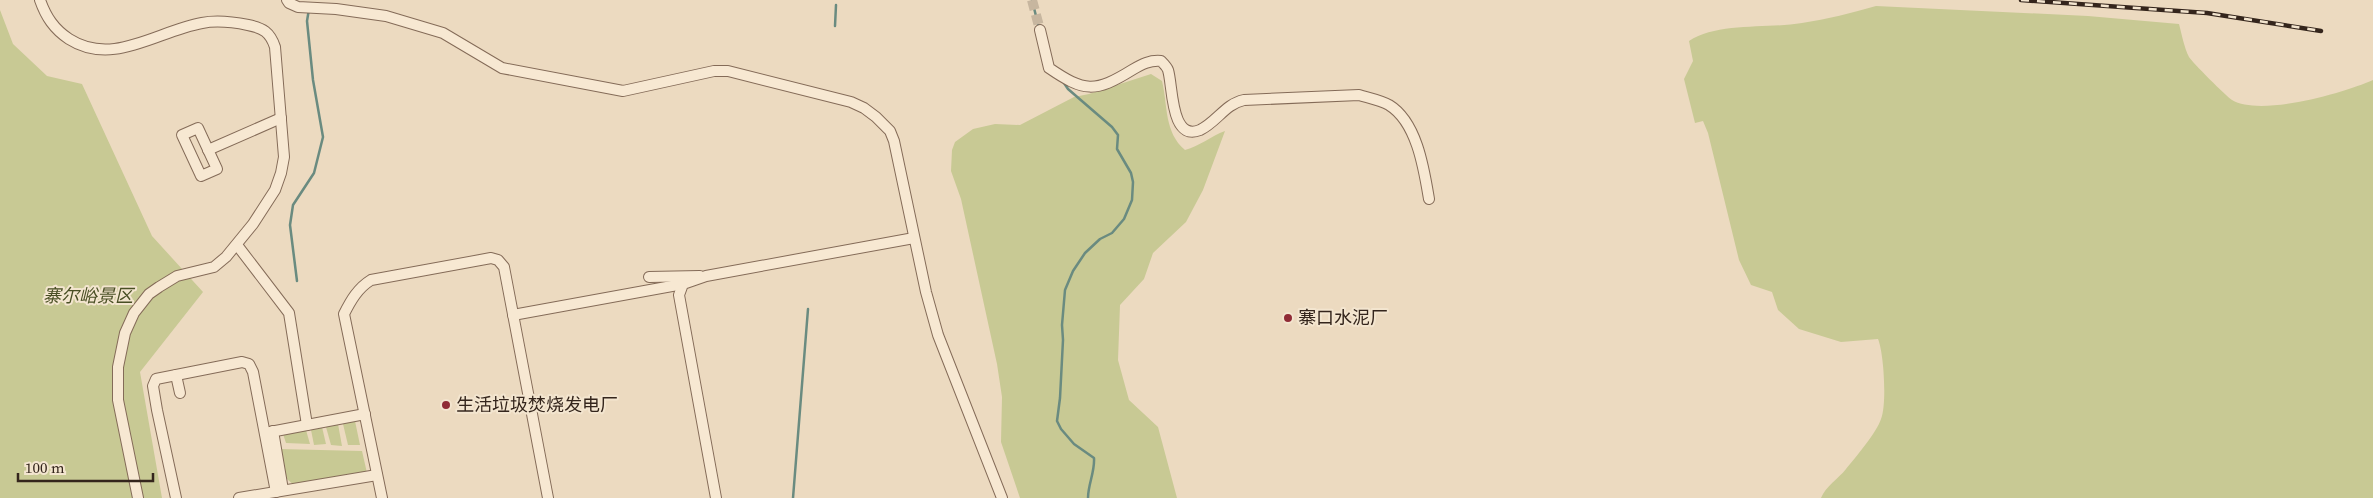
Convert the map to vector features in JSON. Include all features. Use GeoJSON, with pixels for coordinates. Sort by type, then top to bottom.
{"type":"FeatureCollection","features":[{"type":"Feature","properties":{"kind":"street"},"geometry":{"type":"LineString","coordinates":[[40,0],[48,20],[63,35],[80,46],[101,50],[136,44],[201,23],[221,22],[260,28],[270,34],[275,47],[284,157],[275,190],[237,245],[214,267],[177,276],[154,291],[134,313],[126,332],[118,367],[118,400],[138,498]]}},
{"type":"Feature","properties":{"kind":"street"},"geometry":{"type":"LineString","coordinates":[[287,0],[289,4],[298,7],[386,16],[428,28],[443,33],[502,68],[622,91],[714,71],[728,71],[851,102],[876,116],[890,131],[894,141],[914,238],[938,335],[1002,498]]}},
{"type":"Feature","properties":{"kind":"street"},"geometry":{"type":"LineString","coordinates":[[1040,30],[1049,68],[1070,82],[1084,87],[1100,86],[1117,80],[1145,63],[1161,61],[1168,68],[1177,119],[1182,127],[1190,131],[1200,130],[1228,106],[1244,100],[1359,95],[1375,99],[1390,106],[1403,119],[1423,158],[1430,198]]}},
{"type":"Feature","properties":{"kind":"street"},"geometry":{"type":"LineString","coordinates":[[208,150],[281,118]]}},
{"type":"Feature","properties":{"kind":"street"},"geometry":{"type":"LineString","coordinates":[[513,315],[683,284],[706,276],[914,238]]}},
{"type":"Feature","properties":{"kind":"street"},"geometry":{"type":"LineString","coordinates":[[237,245],[289,313],[307,425]]}},
{"type":"Feature","properties":{"kind":"street"},"geometry":{"type":"LineString","coordinates":[[382,498],[344,314],[350,300],[363,285],[371,280],[492,258],[498,260],[504,267],[548,498]]}},
{"type":"Feature","properties":{"kind":"street"},"geometry":{"type":"LineString","coordinates":[[649,277],[706,276]]}},
{"type":"Feature","properties":{"kind":"street"},"geometry":{"type":"LineString","coordinates":[[683,284],[679,295],[716,498]]}},
{"type":"Feature","properties":{"kind":"street"},"geometry":{"type":"LineString","coordinates":[[176,498],[153,386],[156,379],[242,362],[249,364],[253,372],[269,432],[280,491]]}},
{"type":"Feature","properties":{"kind":"street"},"geometry":{"type":"LineString","coordinates":[[176,375],[180,393]]}},
{"type":"Feature","properties":{"kind":"street"},"geometry":{"type":"LineString","coordinates":[[269,432],[365,414]]}},
{"type":"Feature","properties":{"kind":"street"},"geometry":{"type":"LineString","coordinates":[[239,498],[377,475]]}},
{"type":"Feature","properties":{"kind":"green space"},"geometry":{"type":"Polygon","coordinates":[[[1876,6],[2088,16],[2179,24],[2191,60],[2232,100],[2245,105],[2281,105],[2323,97],[2373,80],[2373,498],[1821,498],[1865,445],[1881,419],[1884,403],[1884,379],[1882,355],[1878,339],[1841,342],[1799,329],[1778,310],[1772,292],[1751,285],[1739,260],[1708,133],[1703,121],[1695,123],[1684,79],[1693,61],[1689,41],[1701,35],[1714,31],[1744,27],[1802,23],[1876,6]]]}},
{"type":"Feature","properties":{"kind":"green space","name":"寨尔峪景区"},"geometry":{"type":"Polygon","coordinates":[[[0,10],[13,44],[47,76],[82,84],[152,236],[203,292],[140,372],[162,498],[0,498],[0,10]]]}},
{"type":"Feature","properties":{"kind":"green space"},"geometry":{"type":"Polygon","coordinates":[[[1151,74],[1162,81],[1170,127],[1178,143],[1185,150],[1225,131],[1203,190],[1186,222],[1153,253],[1144,279],[1120,305],[1118,360],[1129,400],[1158,427],[1177,498],[1020,498],[1001,442],[1002,397],[997,364],[961,199],[951,171],[952,150],[955,142],[973,129],[995,124],[1020,125],[1074,97],[1151,74]]]}},
{"type":"Feature","properties":{"kind":"green space"},"geometry":{"type":"Polygon","coordinates":[[[355,421],[360,445],[348,445],[343,424],[355,421]]]}},
{"type":"Feature","properties":{"kind":"green space"},"geometry":{"type":"Polygon","coordinates":[[[338,424],[342,446],[331,445],[326,427],[338,424]]]}},
{"type":"Feature","properties":{"kind":"green space"},"geometry":{"type":"Polygon","coordinates":[[[322,427],[326,444],[314,445],[311,430],[322,427]]]}},
{"type":"Feature","properties":{"kind":"green space"},"geometry":{"type":"Polygon","coordinates":[[[306,430],[310,444],[286,443],[283,434],[306,430]]]}},
{"type":"Feature","properties":{"kind":"green space"},"geometry":{"type":"Polygon","coordinates":[[[279,449],[362,451],[367,473],[295,486],[287,479],[279,449]]]}},
{"type":"Feature","properties":{"kind":"waterway"},"geometry":{"type":"LineString","coordinates":[[1032,0],[1039,28]]}},
{"type":"Feature","properties":{"kind":"waterway"},"geometry":{"type":"LineString","coordinates":[[835,26],[836,5]]}},
{"type":"Feature","properties":{"kind":"waterway"},"geometry":{"type":"LineString","coordinates":[[297,281],[290,225],[293,205],[314,173],[323,137],[313,80],[307,21],[309,9]]}},
{"type":"Feature","properties":{"kind":"waterway"},"geometry":{"type":"LineString","coordinates":[[1064,83],[1068,89],[1112,127],[1118,135],[1117,149],[1131,173],[1133,182],[1132,200],[1124,219],[1112,233],[1100,239],[1085,253],[1073,271],[1065,290],[1060,398],[1057,421],[1061,429],[1074,444],[1094,458],[1088,498]]}},
{"type":"Feature","properties":{"kind":"waterway"},"geometry":{"type":"LineString","coordinates":[[793,498],[808,309]]}},
{"type":"Feature","properties":{"kind":"tunnel"},"geometry":{"type":"LineString","coordinates":[[1032,0],[1040,30]]}},
{"type":"Feature","properties":{"kind":"railway"},"geometry":{"type":"LineString","coordinates":[[2021,0],[2207,13],[2321,31]]}},
{"type":"Feature","properties":{"kind":"place","name":"寨口水泥厂"},"geometry":{"type":"Point","coordinates":[1288,318]}},
{"type":"Feature","properties":{"kind":"place","name":"生活垃圾焚烧发电厂"},"geometry":{"type":"Point","coordinates":[446,405]}}]}
